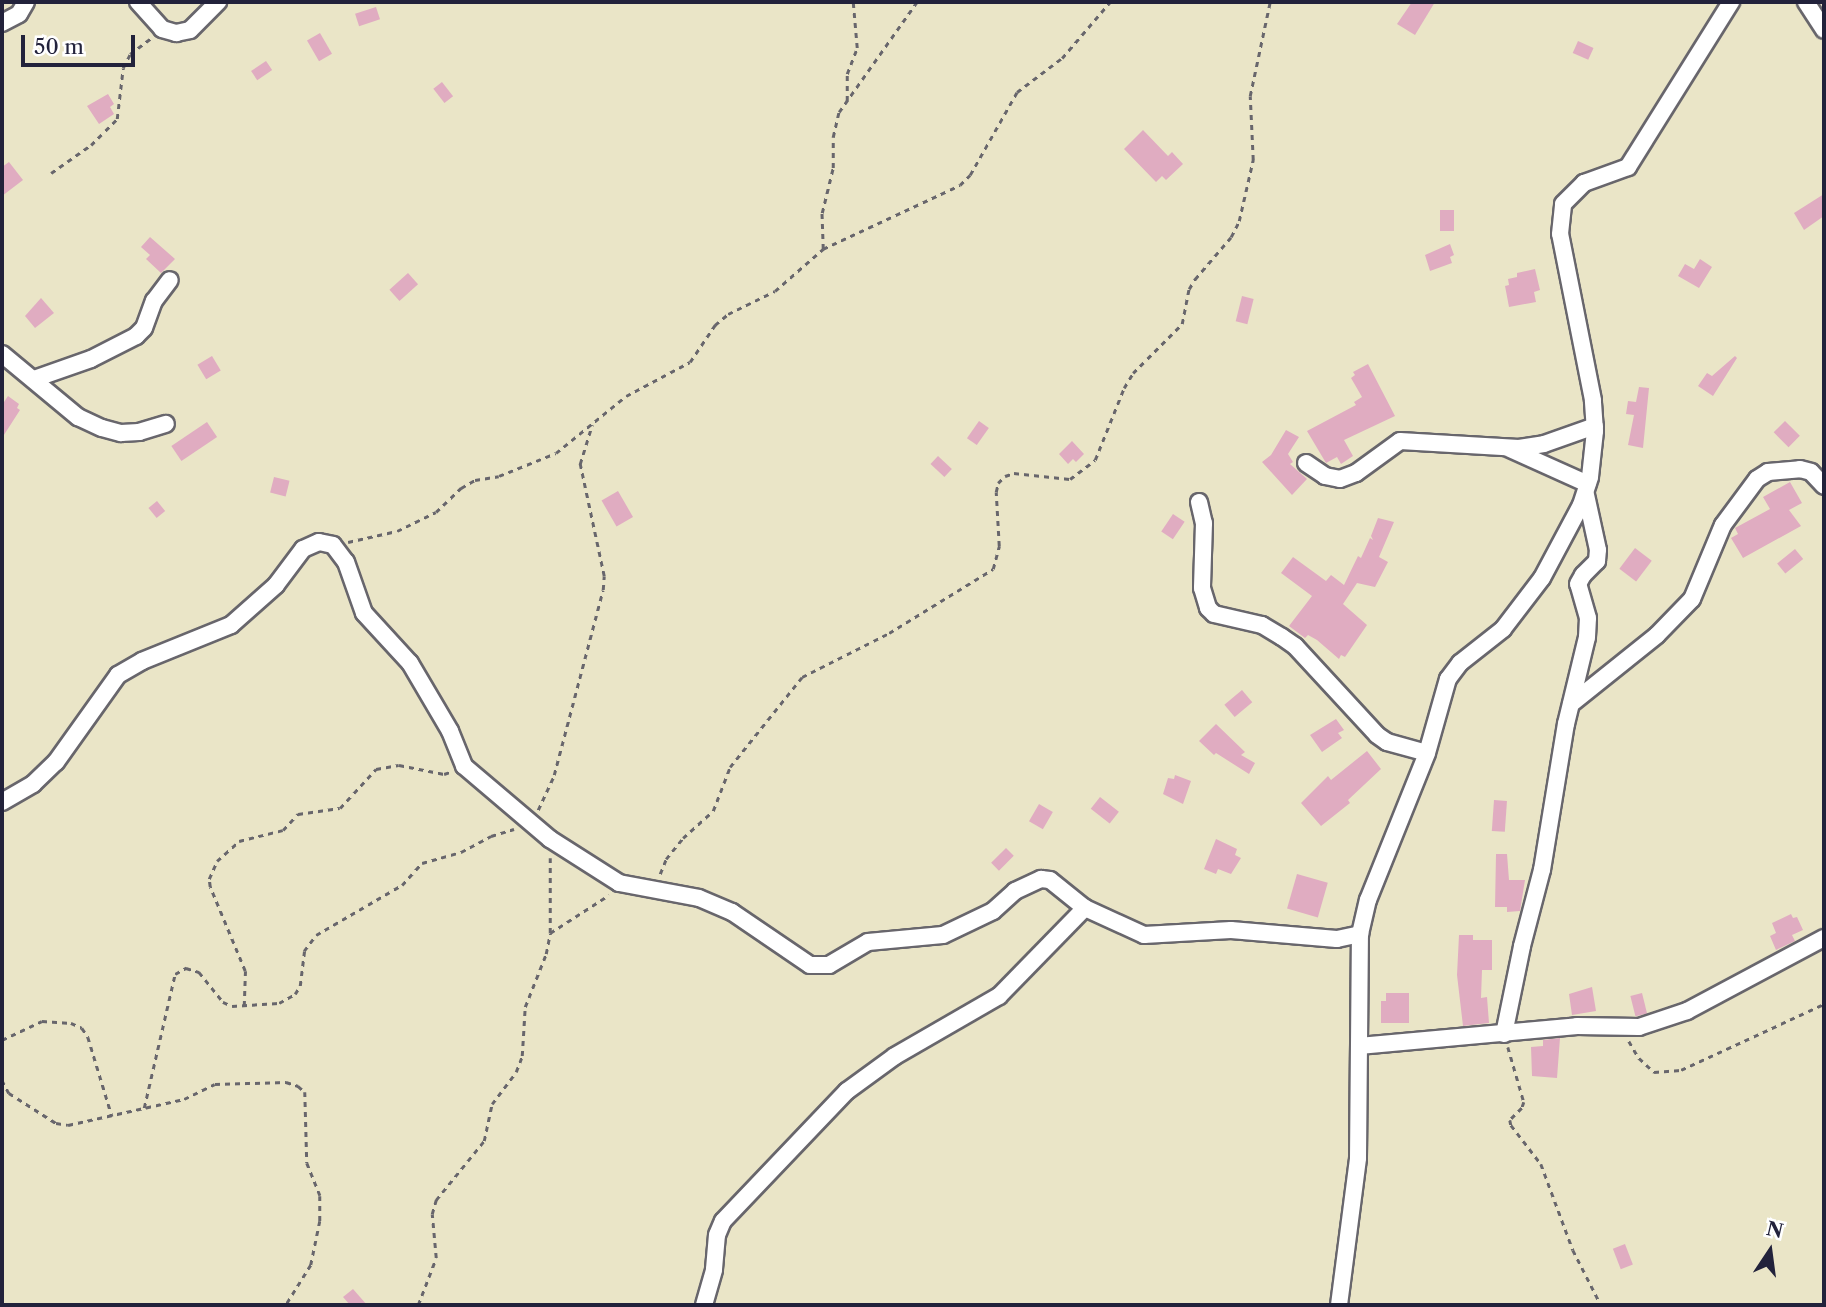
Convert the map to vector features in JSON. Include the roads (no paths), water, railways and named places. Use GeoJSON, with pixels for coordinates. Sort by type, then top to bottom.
{"type":"FeatureCollection","features":[{"type":"Feature","properties":{"kind":"street"},"geometry":{"type":"LineString","coordinates":[[2,23],[19,15],[26,2]]}},
{"type":"Feature","properties":{"kind":"street"},"geometry":{"type":"LineString","coordinates":[[138,2],[162,29],[176,33],[190,30],[218,2]]}},
{"type":"Feature","properties":{"kind":"street"},"geometry":{"type":"LineString","coordinates":[[1504,1034],[1522,946],[1544,861],[1571,704],[1588,626],[1578,584],[1598,557],[1587,488],[1595,426],[1560,234],[1563,204],[1584,183],[1628,167],[1731,2]]}},
{"type":"Feature","properties":{"kind":"street"},"geometry":{"type":"LineString","coordinates":[[1806,2],[1824,30]]}},
{"type":"Feature","properties":{"kind":"street"},"geometry":{"type":"LineString","coordinates":[[34,379],[92,359],[136,336],[144,328],[154,301],[170,280]]}},
{"type":"Feature","properties":{"kind":"street"},"geometry":{"type":"LineString","coordinates":[[2,355],[78,417],[102,428],[121,433],[139,432],[166,424]]}},
{"type":"Feature","properties":{"kind":"street"},"geometry":{"type":"LineString","coordinates":[[1306,463],[1325,475],[1340,479],[1356,473],[1401,441],[1507,447],[1544,444],[1595,426]]}},
{"type":"Feature","properties":{"kind":"street"},"geometry":{"type":"LineString","coordinates":[[1507,447],[1587,488]]}},
{"type":"Feature","properties":{"kind":"street"},"geometry":{"type":"LineString","coordinates":[[1571,704],[1657,635],[1692,599],[1723,525],[1757,479],[1768,472],[1800,469],[1811,472],[1824,486]]}},
{"type":"Feature","properties":{"kind":"street"},"geometry":{"type":"LineString","coordinates":[[1339,1305],[1358,1158],[1360,934],[1368,900],[1427,753],[1448,679],[1460,663],[1503,629],[1542,578],[1587,488]]}},
{"type":"Feature","properties":{"kind":"street"},"geometry":{"type":"LineString","coordinates":[[1199,502],[1204,523],[1202,589],[1208,608],[1214,614],[1262,625],[1282,637],[1301,653],[1377,736],[1387,742],[1427,753]]}},
{"type":"Feature","properties":{"kind":"street"},"geometry":{"type":"LineString","coordinates":[[2,802],[33,784],[56,762],[118,675],[142,661],[231,625],[276,585],[303,549],[320,542],[333,545],[346,562],[364,613],[410,663],[450,731],[464,766],[532,825],[623,886],[699,898],[732,912],[810,965],[829,965],[868,942],[943,935],[993,911],[1015,891],[1041,879],[1049,880],[1085,908],[1131,930],[1155,936],[1231,930],[1325,939],[1360,934]]}},
{"type":"Feature","properties":{"kind":"street"},"geometry":{"type":"LineString","coordinates":[[704,1305],[714,1269],[717,1235],[723,1221],[847,1091],[895,1056],[999,996],[1085,908]]}},
{"type":"Feature","properties":{"kind":"street"},"geometry":{"type":"LineString","coordinates":[[1359,1046],[1577,1026],[1623,1029],[1653,1023],[1687,1011],[1824,938]]}}]}
